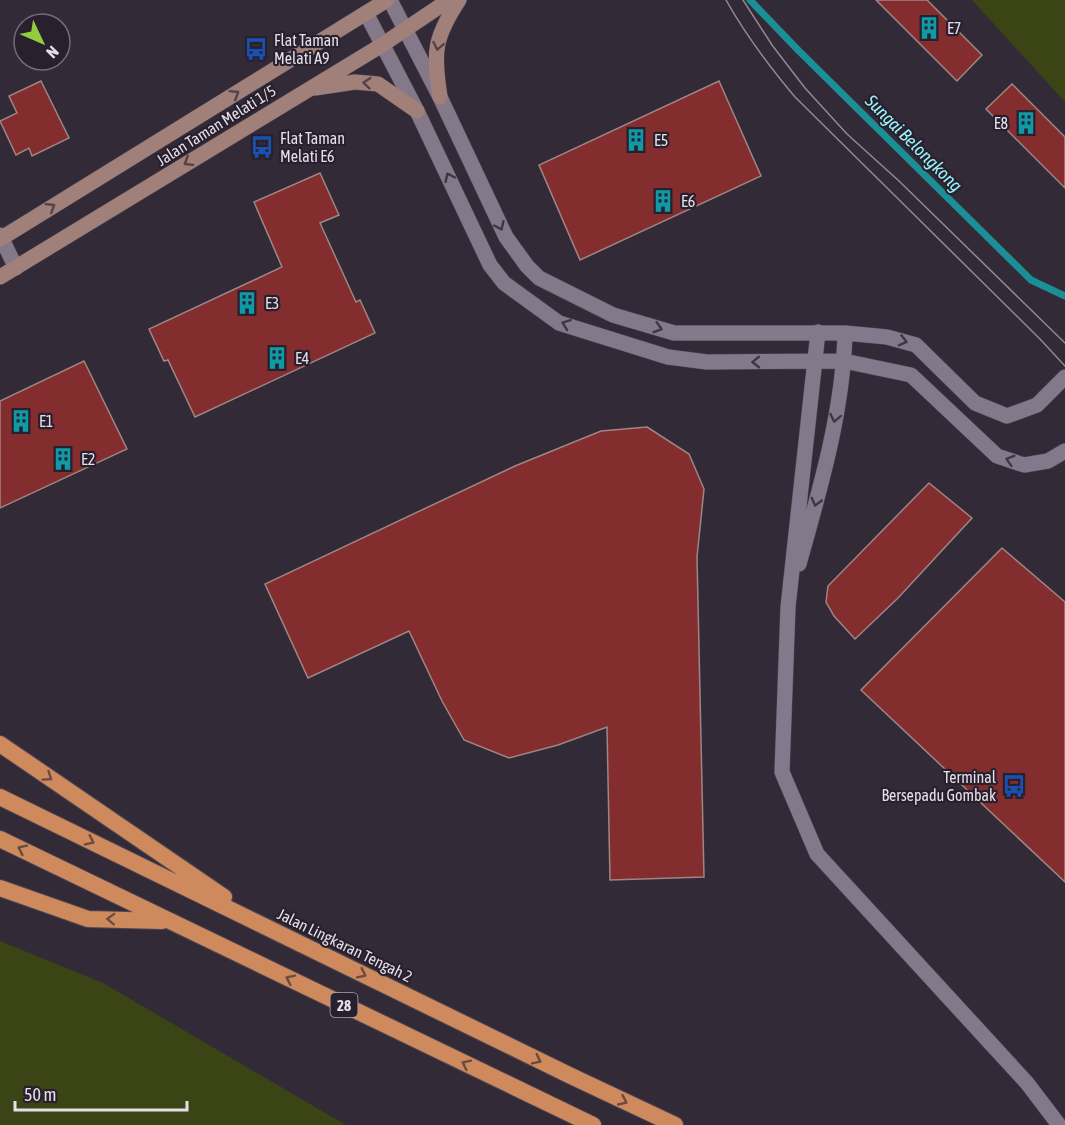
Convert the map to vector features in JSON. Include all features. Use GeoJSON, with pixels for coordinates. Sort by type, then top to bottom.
{"type":"FeatureCollection","features":[{"type":"Feature","properties":{"kind":"highway"},"geometry":{"type":"LineString","coordinates":[[0,744],[272,930]]}},
{"type":"Feature","properties":{"kind":"highway","name":"Jalan Lingkaran Tengah 2"},"geometry":{"type":"LineString","coordinates":[[0,797],[675,1125]]}},
{"type":"Feature","properties":{"kind":"highway","name":"28"},"geometry":{"type":"LineString","coordinates":[[0,839],[592,1125]]}},
{"type":"Feature","properties":{"kind":"highway"},"geometry":{"type":"LineString","coordinates":[[0,888],[88,919],[169,921]]}},
{"type":"Feature","properties":{"kind":"main road","name":"Jalan Taman Melati 1/5"},"geometry":{"type":"LineString","coordinates":[[0,237],[389,0]]}},
{"type":"Feature","properties":{"kind":"main road","name":"Jalan Taman Melati 1/5"},"geometry":{"type":"LineString","coordinates":[[0,277],[382,45],[449,0]]}},
{"type":"Feature","properties":{"kind":"main road"},"geometry":{"type":"LineString","coordinates":[[440,97],[435,64],[439,38],[446,20],[459,0]]}},
{"type":"Feature","properties":{"kind":"main road"},"geometry":{"type":"LineString","coordinates":[[309,89],[356,82],[378,84],[417,111]]}},
{"type":"Feature","properties":{"kind":"street"},"geometry":{"type":"LineString","coordinates":[[389,0],[440,97],[506,237],[527,266],[539,278],[613,315],[674,333],[845,333],[886,337],[916,345],[975,402],[1007,416],[1036,405],[1065,377]]}},
{"type":"Feature","properties":{"kind":"street"},"geometry":{"type":"LineString","coordinates":[[366,14],[417,111],[490,265],[504,284],[559,323],[668,357],[706,362],[844,361],[911,375],[997,456],[1024,465],[1048,461],[1065,451]]}},
{"type":"Feature","properties":{"kind":"street"},"geometry":{"type":"LineString","coordinates":[[0,237],[16,268]]}},
{"type":"Feature","properties":{"kind":"street"},"geometry":{"type":"LineString","coordinates":[[818,332],[788,607],[782,772],[817,854],[1027,1083],[1059,1125]]}},
{"type":"Feature","properties":{"kind":"street"},"geometry":{"type":"LineString","coordinates":[[788,607],[824,475],[844,361],[845,333]]}},
{"type":"Feature","properties":{"kind":"green space"},"geometry":{"type":"Polygon","coordinates":[[[972,0],[1065,0],[1065,102],[972,0]]]}},
{"type":"Feature","properties":{"kind":"green space"},"geometry":{"type":"Polygon","coordinates":[[[0,941],[103,983],[346,1125],[0,1125],[0,941]]]}},
{"type":"Feature","properties":{"kind":"building","name":"E7"},"geometry":{"type":"Polygon","coordinates":[[[876,0],[927,0],[982,55],[957,81],[876,0]]]}},
{"type":"Feature","properties":{"kind":"building"},"geometry":{"type":"Polygon","coordinates":[[[41,81],[69,138],[32,156],[29,148],[16,155],[0,121],[17,113],[9,96],[41,81]]]}},
{"type":"Feature","properties":{"kind":"building"},"geometry":{"type":"Polygon","coordinates":[[[719,81],[761,176],[580,260],[539,165],[719,81]]]}},
{"type":"Feature","properties":{"kind":"building","name":"E8"},"geometry":{"type":"Polygon","coordinates":[[[1012,84],[1065,137],[1065,188],[986,109],[1012,84]]]}},
{"type":"Feature","properties":{"kind":"building"},"geometry":{"type":"Polygon","coordinates":[[[320,173],[339,215],[320,223],[356,302],[360,300],[375,333],[195,417],[168,360],[164,361],[149,329],[282,267],[254,202],[320,173]]]}},
{"type":"Feature","properties":{"kind":"building"},"geometry":{"type":"Polygon","coordinates":[[[84,361],[127,449],[0,508],[0,401],[84,361]]]}},
{"type":"Feature","properties":{"kind":"building"},"geometry":{"type":"Polygon","coordinates":[[[647,427],[689,454],[704,489],[697,557],[704,877],[610,880],[607,727],[558,745],[509,758],[464,740],[442,701],[409,631],[308,678],[265,584],[515,466],[601,431],[647,427]]]}},
{"type":"Feature","properties":{"kind":"building"},"geometry":{"type":"Polygon","coordinates":[[[929,483],[972,518],[898,598],[855,639],[834,616],[826,602],[828,586],[929,483]]]}},
{"type":"Feature","properties":{"kind":"building","name":"Terminal Bersepadu Gombak"},"geometry":{"type":"Polygon","coordinates":[[[1002,548],[1065,602],[1065,882],[861,690],[1002,548]]]}},
{"type":"Feature","properties":{"kind":"waterway","name":"Sungai Belongkong"},"geometry":{"type":"LineString","coordinates":[[750,0],[1031,280],[1065,296]]}},
{"type":"Feature","properties":{"kind":"tram line"},"geometry":{"type":"LineString","coordinates":[[726,0],[758,50],[795,97],[1065,366]]}},
{"type":"Feature","properties":{"kind":"tram line"},"geometry":{"type":"LineString","coordinates":[[743,0],[772,45],[805,88],[847,134],[899,181],[1065,343]]}},
{"type":"Feature","properties":{"kind":"place","name":"E7"},"geometry":{"type":"Point","coordinates":[929,28]}},
{"type":"Feature","properties":{"kind":"place","name":"Flat Taman Melati A9"},"geometry":{"type":"Point","coordinates":[256,49]}},
{"type":"Feature","properties":{"kind":"place","name":"E8"},"geometry":{"type":"Point","coordinates":[1026,123]}},
{"type":"Feature","properties":{"kind":"place","name":"E5"},"geometry":{"type":"Point","coordinates":[636,140]}},
{"type":"Feature","properties":{"kind":"place","name":"Flat Taman Melati E6"},"geometry":{"type":"Point","coordinates":[262,147]}},
{"type":"Feature","properties":{"kind":"place","name":"E6"},"geometry":{"type":"Point","coordinates":[663,201]}},
{"type":"Feature","properties":{"kind":"place","name":"E3"},"geometry":{"type":"Point","coordinates":[247,303]}},
{"type":"Feature","properties":{"kind":"place","name":"E4"},"geometry":{"type":"Point","coordinates":[277,358]}},
{"type":"Feature","properties":{"kind":"place","name":"E1"},"geometry":{"type":"Point","coordinates":[21,421]}},
{"type":"Feature","properties":{"kind":"place","name":"E2"},"geometry":{"type":"Point","coordinates":[63,459]}},
{"type":"Feature","properties":{"kind":"place","name":"Terminal Bersepadu Gombak"},"geometry":{"type":"Point","coordinates":[1014,786]}}]}
